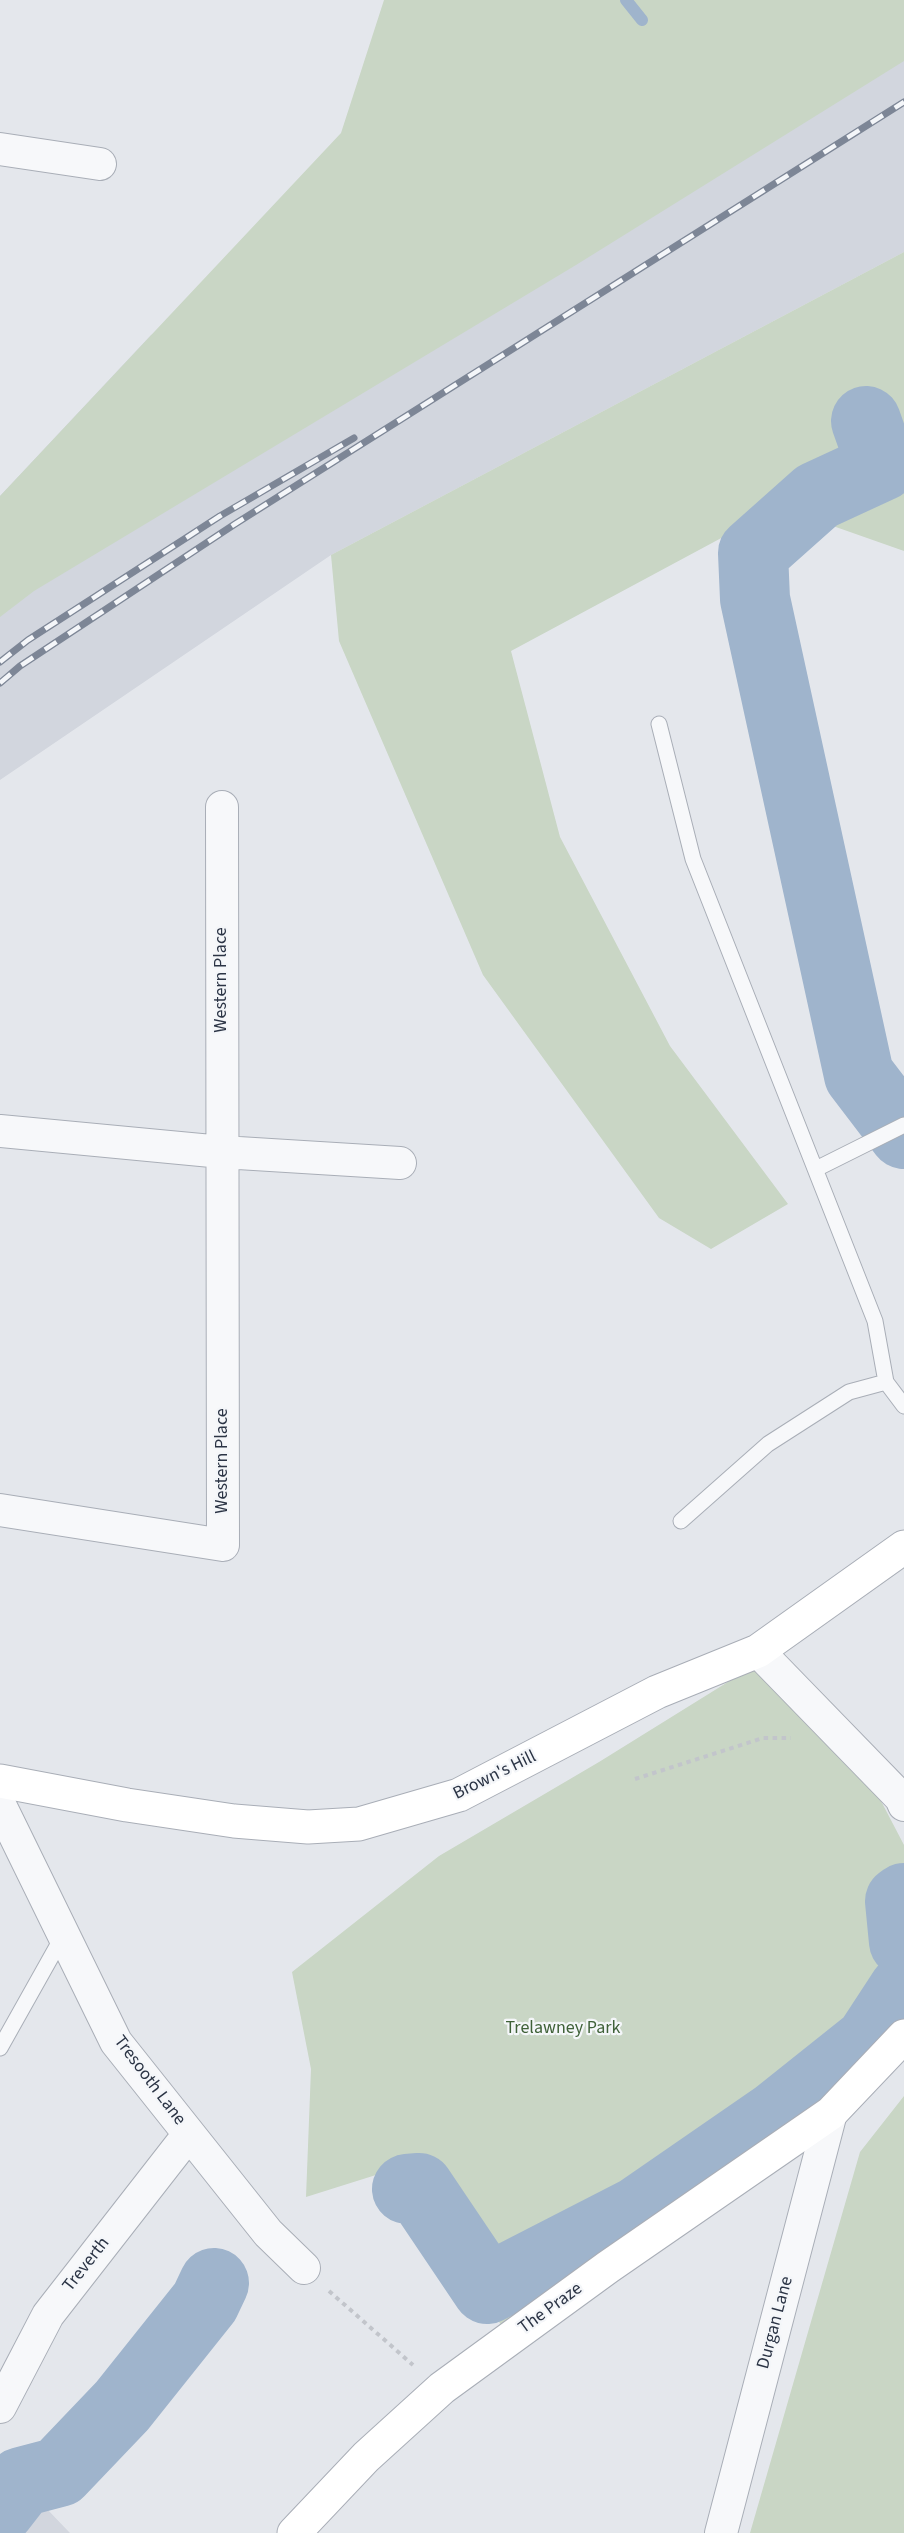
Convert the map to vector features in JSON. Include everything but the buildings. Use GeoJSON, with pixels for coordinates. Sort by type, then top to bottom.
{"type":"FeatureCollection","features":[{"type":"Feature","properties":{"kind":"street"},"geometry":{"type":"LineString","coordinates":[[0,149],[100,164]]}},
{"type":"Feature","properties":{"kind":"street","name":"Western Place"},"geometry":{"type":"LineString","coordinates":[[0,1510],[223,1545],[222,807]]}},
{"type":"Feature","properties":{"kind":"street"},"geometry":{"type":"LineString","coordinates":[[0,1131],[222,1152],[400,1163]]}},
{"type":"Feature","properties":{"kind":"street","name":"Brown's Hill"},"geometry":{"type":"LineString","coordinates":[[0,1781],[127,1805],[234,1821],[308,1827],[359,1824],[459,1796],[657,1692],[758,1651],[904,1547]]}},
{"type":"Feature","properties":{"kind":"street"},"geometry":{"type":"LineString","coordinates":[[758,1651],[902,1801]]}},
{"type":"Feature","properties":{"kind":"street","name":"Tresooth Lane"},"geometry":{"type":"LineString","coordinates":[[0,1805],[116,2042],[268,2233],[304,2268]]}},
{"type":"Feature","properties":{"kind":"street","name":"The Praze"},"geometry":{"type":"LineString","coordinates":[[294,2533],[366,2457],[442,2388],[608,2267],[831,2112],[904,2036]]}},
{"type":"Feature","properties":{"kind":"street","name":"Durgan Lane"},"geometry":{"type":"LineString","coordinates":[[721,2533],[831,2112]]}},
{"type":"Feature","properties":{"kind":"street","name":"Treverth"},"geometry":{"type":"LineString","coordinates":[[0,2407],[48,2314],[189,2134]]}},
{"type":"Feature","properties":{"kind":"lane"},"geometry":{"type":"LineString","coordinates":[[659,724],[693,859],[875,1321],[886,1382],[904,1406]]}},
{"type":"Feature","properties":{"kind":"lane"},"geometry":{"type":"LineString","coordinates":[[816,1169],[904,1125]]}},
{"type":"Feature","properties":{"kind":"lane"},"geometry":{"type":"LineString","coordinates":[[681,1521],[768,1444],[849,1392],[886,1382]]}},
{"type":"Feature","properties":{"kind":"lane"},"geometry":{"type":"LineString","coordinates":[[0,2048],[64,1934]]}},
{"type":"Feature","properties":{"kind":"path"},"geometry":{"type":"LineString","coordinates":[[635,1779],[763,1738],[807,1738],[823,1717]]}},
{"type":"Feature","properties":{"kind":"path"},"geometry":{"type":"LineString","coordinates":[[304,2268],[411,2364],[442,2388]]}},
{"type":"Feature","properties":{"kind":"shaded area"},"geometry":{"type":"Polygon","coordinates":[[[904,0],[904,252],[331,555],[0,780],[0,496],[151,335],[904,0]]]}},
{"type":"Feature","properties":{"kind":"shaded area"},"geometry":{"type":"Polygon","coordinates":[[[21,2482],[70,2533],[0,2533],[0,2509],[21,2482]]]}},
{"type":"Feature","properties":{"kind":"green space"},"geometry":{"type":"Polygon","coordinates":[[[384,0],[904,0],[904,61],[576,265],[34,591],[0,617],[0,496],[341,133],[384,0]]]}},
{"type":"Feature","properties":{"kind":"green space"},"geometry":{"type":"Polygon","coordinates":[[[904,252],[904,551],[779,507],[511,651],[560,837],[670,1046],[788,1204],[711,1249],[659,1218],[483,975],[339,641],[331,555],[904,252]]]}},
{"type":"Feature","properties":{"kind":"green space","name":"Trelawney Park"},"geometry":{"type":"Polygon","coordinates":[[[752,1667],[817,1722],[881,1801],[904,1845],[904,2026],[814,2112],[506,2332],[395,2169],[306,2197],[311,2069],[292,1972],[439,1856],[599,1762],[752,1667]]]}},
{"type":"Feature","properties":{"kind":"green space"},"geometry":{"type":"Polygon","coordinates":[[[904,2096],[904,2533],[750,2533],[860,2152],[904,2096]]]}},
{"type":"Feature","properties":{"kind":"waterway"},"geometry":{"type":"LineString","coordinates":[[626,0],[642,20]]}},
{"type":"Feature","properties":{"kind":"waterway"},"geometry":{"type":"LineString","coordinates":[[866,421],[882,466],[817,496],[753,553],[755,599],[859,1075],[904,1134]]}},
{"type":"Feature","properties":{"kind":"waterway"},"geometry":{"type":"LineString","coordinates":[[904,1898],[900,1901],[904,1942]]}},
{"type":"Feature","properties":{"kind":"waterway"},"geometry":{"type":"LineString","coordinates":[[407,2189],[419,2188],[487,2289],[637,2212],[776,2116],[870,2041],[904,1989]]}},
{"type":"Feature","properties":{"kind":"waterway"},"geometry":{"type":"LineString","coordinates":[[0,2509],[21,2482],[59,2472],[122,2406],[205,2302],[214,2283]]}},
{"type":"Feature","properties":{"kind":"railway"},"geometry":{"type":"LineString","coordinates":[[0,683],[20,666],[235,524],[904,102]]}},
{"type":"Feature","properties":{"kind":"railway"},"geometry":{"type":"LineString","coordinates":[[0,662],[28,640],[220,516],[354,438]]}}]}
